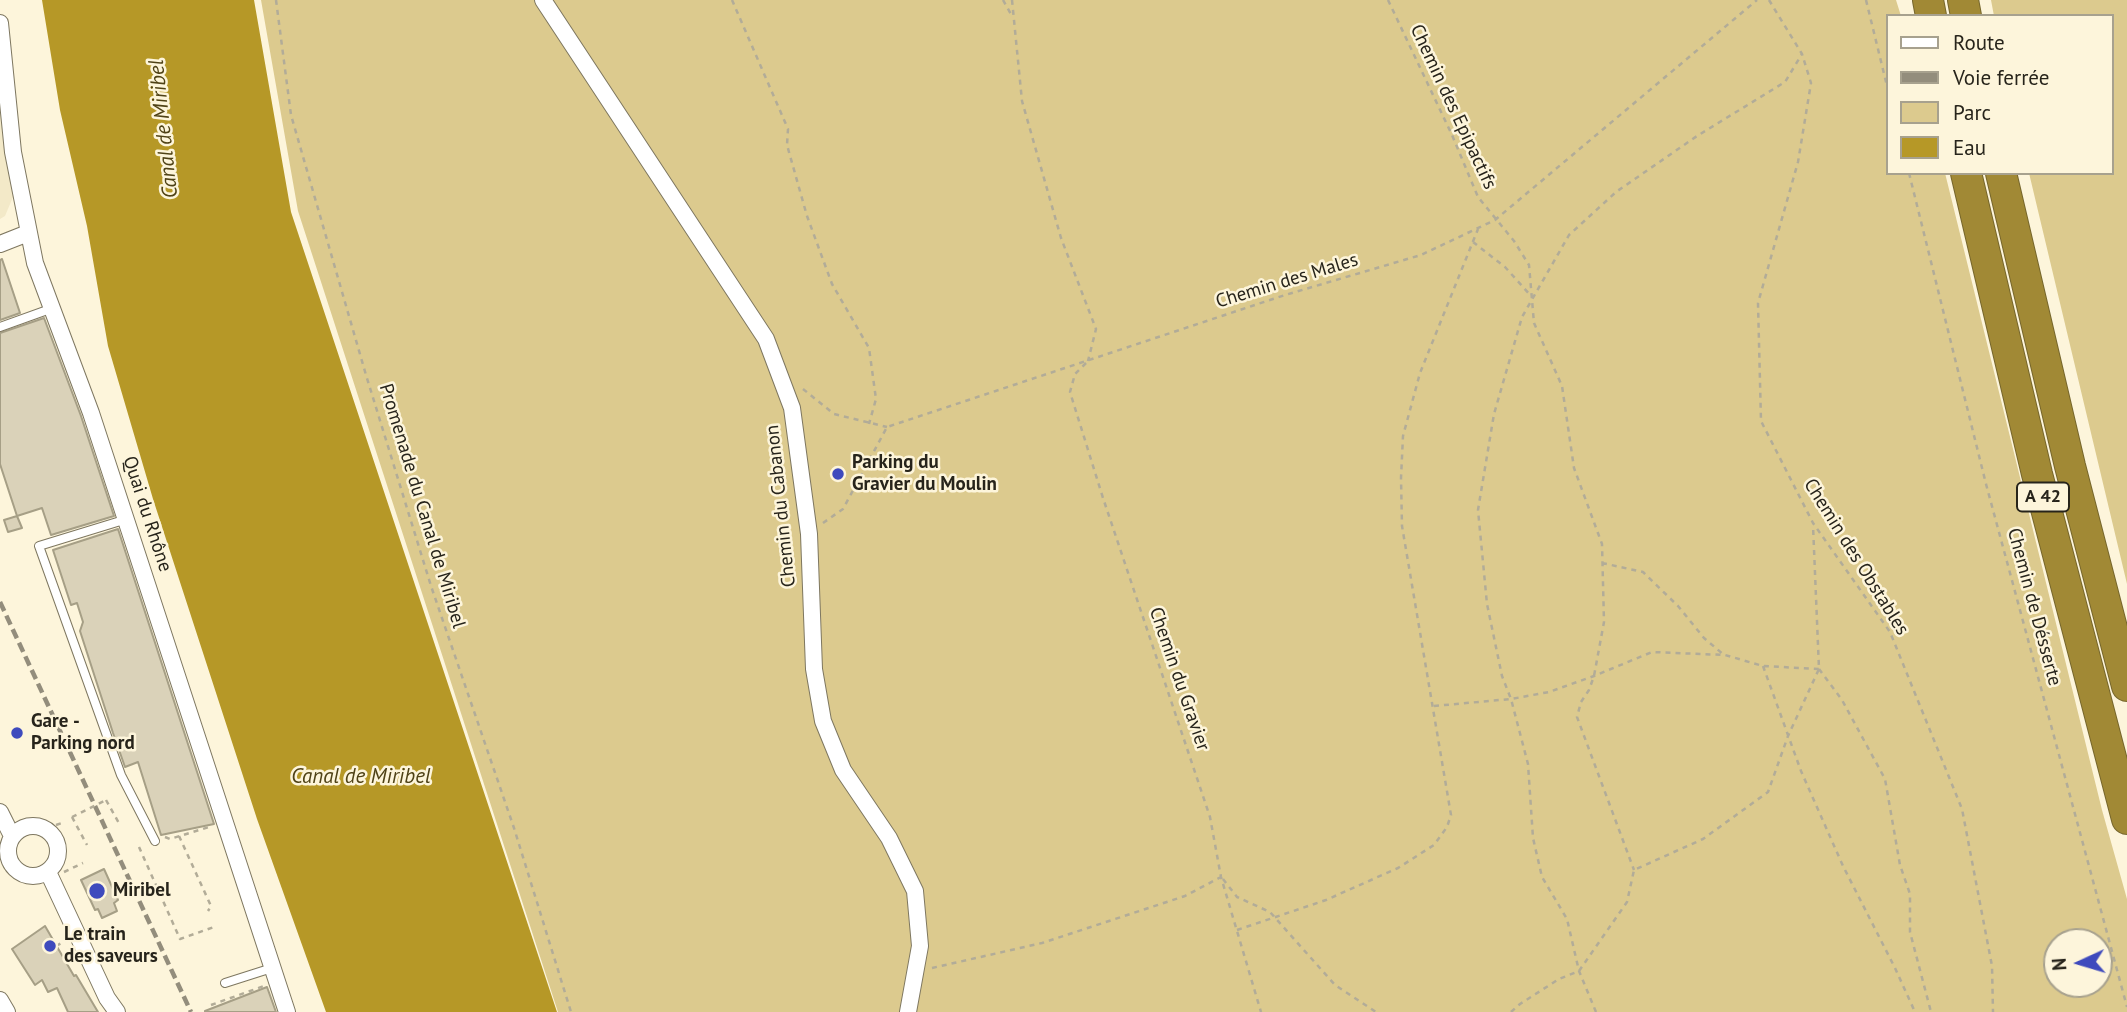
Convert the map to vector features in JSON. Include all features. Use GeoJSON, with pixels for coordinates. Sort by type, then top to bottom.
{"type":"FeatureCollection","features":[{"type":"Feature","properties":{"kind":"highway","name":"A 42"},"geometry":{"type":"LineString","coordinates":[[1966,175],[2037,474],[2127,818]]}},
{"type":"Feature","properties":{"kind":"highway","name":"A 42"},"geometry":{"type":"LineString","coordinates":[[2001,175],[2070,466],[2127,685]]}},
{"type":"Feature","properties":{"kind":"street","name":"Chemin du Cabanon"},"geometry":{"type":"LineString","coordinates":[[542,0],[766,339],[778,369],[792,408],[809,534],[814,669],[823,721],[843,769],[889,838],[915,891],[920,946],[908,1012]]}},
{"type":"Feature","properties":{"kind":"street","name":"Quai du Rhône"},"geometry":{"type":"LineString","coordinates":[[0,23],[13,152],[35,263],[127,519],[287,1012]]}},
{"type":"Feature","properties":{"kind":"street"},"geometry":{"type":"LineString","coordinates":[[0,244],[28,233]]}},
{"type":"Feature","properties":{"kind":"street"},"geometry":{"type":"LineString","coordinates":[[0,812],[12,836]]}},
{"type":"Feature","properties":{"kind":"street"},"geometry":{"type":"LineString","coordinates":[[55,873],[33,877],[18,872],[8,859],[7,851],[12,836],[27,826],[43,828],[56,840],[58,857],[55,873],[107,998],[117,1012]]}},
{"type":"Feature","properties":{"kind":"street"},"geometry":{"type":"LineString","coordinates":[[0,1000],[7,1012]]}},
{"type":"Feature","properties":{"kind":"lane"},"geometry":{"type":"LineString","coordinates":[[0,327],[53,308]]}},
{"type":"Feature","properties":{"kind":"lane"},"geometry":{"type":"LineString","coordinates":[[127,519],[39,546],[121,775],[151,842]]}},
{"type":"Feature","properties":{"kind":"lane"},"geometry":{"type":"LineString","coordinates":[[225,983],[272,968]]}},
{"type":"Feature","properties":{"kind":"path","name":"Promenade du Canal de Miribel"},"geometry":{"type":"LineString","coordinates":[[276,0],[291,116],[362,362],[430,586],[514,828],[571,1012]]}},
{"type":"Feature","properties":{"kind":"path"},"geometry":{"type":"LineString","coordinates":[[732,0],[788,130],[787,145],[807,216],[832,284],[869,348],[876,399],[869,424]]}},
{"type":"Feature","properties":{"kind":"path"},"geometry":{"type":"LineString","coordinates":[[1003,0],[1014,19]]}},
{"type":"Feature","properties":{"kind":"path","name":"Chemin du Gravier"},"geometry":{"type":"LineString","coordinates":[[1012,0],[1022,101],[1061,238],[1096,328],[1088,361],[1075,374],[1070,392],[1210,817],[1221,877],[1261,1012]]}},
{"type":"Feature","properties":{"kind":"path","name":"Chemin des Epipactifs"},"geometry":{"type":"LineString","coordinates":[[1388,0],[1452,135],[1478,197],[1514,241],[1529,265],[1534,323],[1562,386],[1574,468],[1602,544],[1604,622],[1594,676]]}},
{"type":"Feature","properties":{"kind":"path","name":"Chemin des Males"},"geometry":{"type":"LineString","coordinates":[[887,427],[1284,295],[1421,255],[1478,229],[1495,220],[1757,0]]}},
{"type":"Feature","properties":{"kind":"path","name":"Chemin des Obstables"},"geometry":{"type":"LineString","coordinates":[[1769,0],[1802,54],[1811,83],[1798,162],[1758,303],[1761,421],[1813,523],[1890,632],[1962,809],[1992,966],[1993,1012]]}},
{"type":"Feature","properties":{"kind":"path"},"geometry":{"type":"LineString","coordinates":[[1866,0],[1885,78]]}},
{"type":"Feature","properties":{"kind":"path"},"geometry":{"type":"LineString","coordinates":[[1596,1012],[1579,971],[1567,919],[1542,877],[1533,838],[1528,764],[1511,699],[1502,676],[1487,604],[1478,510],[1494,414],[1522,317],[1569,235],[1606,200],[1697,136],[1785,82],[1802,54]]}},
{"type":"Feature","properties":{"kind":"path","name":"Chemin de Désserte"},"geometry":{"type":"LineString","coordinates":[[1909,175],[1986,484],[2127,1007]]}},
{"type":"Feature","properties":{"kind":"path"},"geometry":{"type":"LineString","coordinates":[[1237,930],[1326,900],[1398,868],[1434,845],[1447,827],[1451,815],[1402,526],[1403,436],[1420,373],[1478,229]]}},
{"type":"Feature","properties":{"kind":"path"},"geometry":{"type":"LineString","coordinates":[[1473,242],[1505,267],[1532,297]]}},
{"type":"Feature","properties":{"kind":"path"},"geometry":{"type":"LineString","coordinates":[[778,369],[834,414],[887,427],[843,509],[809,534]]}},
{"type":"Feature","properties":{"kind":"path"},"geometry":{"type":"LineString","coordinates":[[1634,870],[1703,839],[1768,792],[1788,736],[1819,669],[1813,523]]}},
{"type":"Feature","properties":{"kind":"path"},"geometry":{"type":"LineString","coordinates":[[1602,563],[1643,572],[1678,606],[1704,638],[1725,655]]}},
{"type":"Feature","properties":{"kind":"path"},"geometry":{"type":"LineString","coordinates":[[1434,706],[1511,699],[1549,692],[1652,652],[1725,655],[1763,666],[1819,669]]}},
{"type":"Feature","properties":{"kind":"path"},"geometry":{"type":"LineString","coordinates":[[1763,666],[1788,736],[1843,866],[1915,1012]]}},
{"type":"Feature","properties":{"kind":"path"},"geometry":{"type":"LineString","coordinates":[[1819,669],[1842,700],[1885,779],[1900,864],[1910,894],[1910,932],[1931,1012]]}},
{"type":"Feature","properties":{"kind":"path"},"geometry":{"type":"LineString","coordinates":[[1511,1012],[1559,979],[1579,971],[1627,902],[1634,870],[1577,718],[1581,702],[1594,676]]}},
{"type":"Feature","properties":{"kind":"path"},"geometry":{"type":"LineString","coordinates":[[87,845],[72,817],[106,800],[120,825]]}},
{"type":"Feature","properties":{"kind":"path"},"geometry":{"type":"LineString","coordinates":[[56,825],[65,822]]}},
{"type":"Feature","properties":{"kind":"path"},"geometry":{"type":"LineString","coordinates":[[165,837],[170,839],[217,825]]}},
{"type":"Feature","properties":{"kind":"path"},"geometry":{"type":"LineString","coordinates":[[179,836],[211,906],[208,911]]}},
{"type":"Feature","properties":{"kind":"path"},"geometry":{"type":"LineString","coordinates":[[151,842],[137,848],[180,939],[214,927]]}},
{"type":"Feature","properties":{"kind":"path"},"geometry":{"type":"LineString","coordinates":[[55,873],[83,863]]}},
{"type":"Feature","properties":{"kind":"path"},"geometry":{"type":"LineString","coordinates":[[915,972],[1042,943],[1185,896],[1221,877],[1237,897],[1270,912],[1335,985],[1376,1012]]}},
{"type":"Feature","properties":{"kind":"path"},"geometry":{"type":"LineString","coordinates":[[211,1005],[268,984]]}},
{"type":"Feature","properties":{"kind":"shaded area"},"geometry":{"type":"Polygon","coordinates":[[[0,106],[13,197],[5,216],[0,219],[0,106]]]}},
{"type":"Feature","properties":{"kind":"green space"},"geometry":{"type":"Polygon","coordinates":[[[261,0],[1896,0],[1900,14],[1885,14],[1885,175],[1945,175],[2102,810],[2127,899],[2127,1012],[558,1012],[298,211],[261,0]]]}},
{"type":"Feature","properties":{"kind":"green space"},"geometry":{"type":"Polygon","coordinates":[[[1991,0],[2127,0],[2127,584],[2029,175],[2113,175],[2113,14],[1994,14],[1991,0]]]}},
{"type":"Feature","properties":{"kind":"water","name":"Canal de Miribel"},"geometry":{"type":"Polygon","coordinates":[[[42,0],[254,0],[291,212],[557,1012],[326,1012],[257,819],[153,499],[108,346],[87,226],[60,110],[42,0]]]}},
{"type":"Feature","properties":{"kind":"building"},"geometry":{"type":"Polygon","coordinates":[[[2,259],[20,313],[0,320],[0,260],[2,259]]]}},
{"type":"Feature","properties":{"kind":"building"},"geometry":{"type":"Polygon","coordinates":[[[44,318],[81,416],[114,516],[51,535],[42,508],[17,516],[0,464],[0,333],[44,318]]]}},
{"type":"Feature","properties":{"kind":"building"},"geometry":{"type":"Polygon","coordinates":[[[17,516],[22,528],[8,532],[4,520],[17,516]]]}},
{"type":"Feature","properties":{"kind":"building"},"geometry":{"type":"Polygon","coordinates":[[[118,529],[214,824],[161,835],[138,762],[125,767],[80,631],[83,622],[77,603],[71,605],[53,550],[118,529]]]}},
{"type":"Feature","properties":{"kind":"building","name":"Miribel"},"geometry":{"type":"Polygon","coordinates":[[[104,869],[118,900],[114,903],[117,911],[102,918],[98,909],[95,910],[81,880],[104,869]]]}},
{"type":"Feature","properties":{"kind":"building"},"geometry":{"type":"Polygon","coordinates":[[[45,926],[98,1012],[68,1012],[57,988],[48,992],[42,980],[35,985],[12,949],[45,926]]]}},
{"type":"Feature","properties":{"kind":"building"},"geometry":{"type":"Polygon","coordinates":[[[267,987],[276,1012],[205,1012],[205,1011],[267,987]]]}},
{"type":"Feature","properties":{"kind":"railway"},"geometry":{"type":"LineString","coordinates":[[0,602],[191,1012]]}},
{"type":"Feature","properties":{"kind":"place","name":"Parking du Gravier du Moulin"},"geometry":{"type":"Point","coordinates":[838,474]}},
{"type":"Feature","properties":{"kind":"place","name":"Gare - Parking nord"},"geometry":{"type":"Point","coordinates":[17,733]}},
{"type":"Feature","properties":{"kind":"place","name":"Miribel"},"geometry":{"type":"Point","coordinates":[97,891]}},
{"type":"Feature","properties":{"kind":"place","name":"Le train des saveurs"},"geometry":{"type":"Point","coordinates":[50,946]}}]}
